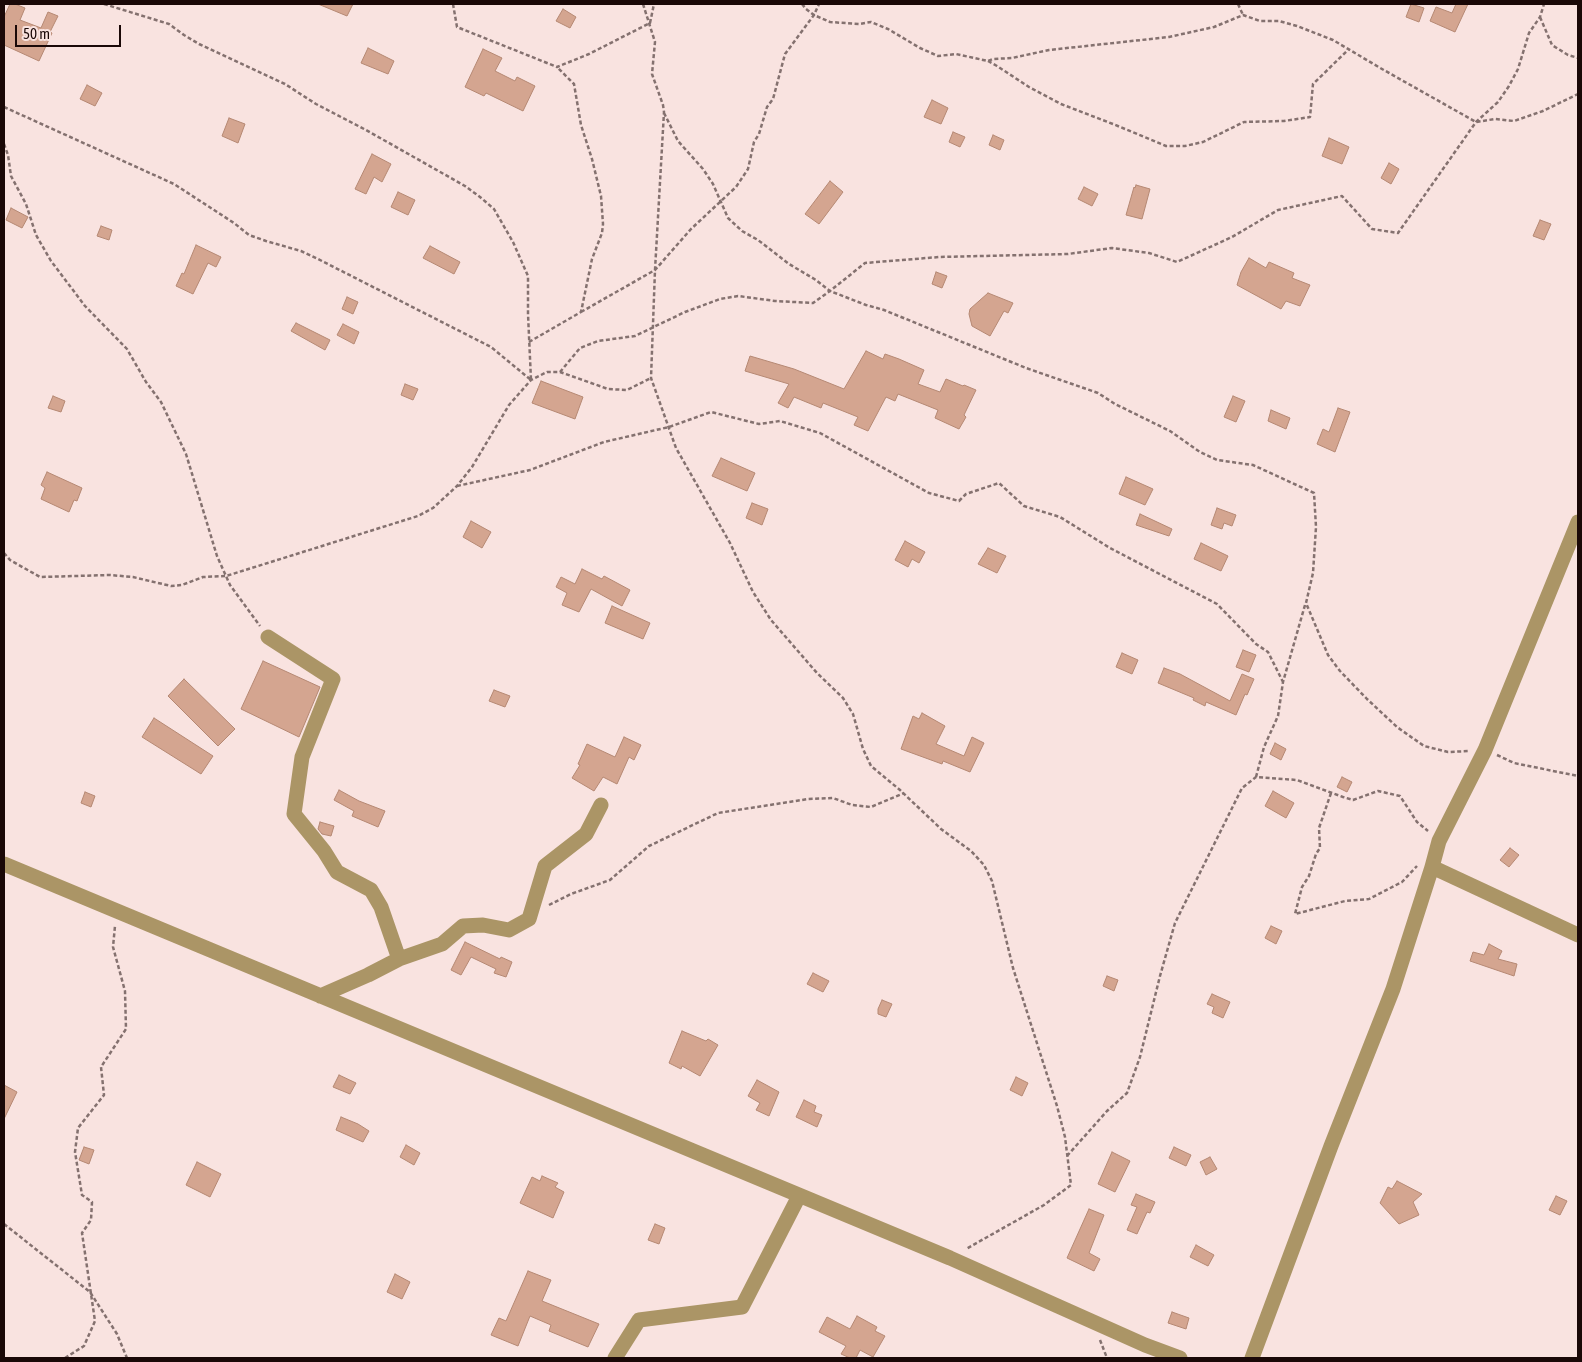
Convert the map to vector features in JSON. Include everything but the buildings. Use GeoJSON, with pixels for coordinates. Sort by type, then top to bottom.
{"type":"FeatureCollection","features":[{"type":"Feature","properties":{"kind":"street"},"geometry":{"type":"LineString","coordinates":[[1252,1358],[1331,1146],[1393,989],[1426,864],[1485,750],[1578,522]]}},
{"type":"Feature","properties":{"kind":"street"},"geometry":{"type":"LineString","coordinates":[[268,637],[332,679],[302,757],[294,814],[324,851],[337,872],[371,890],[380,907],[399,959]]}},
{"type":"Feature","properties":{"kind":"street"},"geometry":{"type":"LineString","coordinates":[[320,996],[399,959],[442,944],[463,926],[483,925],[509,930],[529,919],[545,866],[586,834],[601,805]]}},
{"type":"Feature","properties":{"kind":"street"},"geometry":{"type":"LineString","coordinates":[[4,864],[950,1258],[1145,1345],[1180,1358]]}},
{"type":"Feature","properties":{"kind":"street"},"geometry":{"type":"LineString","coordinates":[[1426,864],[1578,935]]}},
{"type":"Feature","properties":{"kind":"street"},"geometry":{"type":"LineString","coordinates":[[615,1358],[639,1320],[742,1307],[799,1196]]}},
{"type":"Feature","properties":{"kind":"path"},"geometry":{"type":"LineString","coordinates":[[104,4],[169,24],[184,36],[285,84],[316,104],[465,186],[494,209],[521,258],[528,276],[531,380]]}},
{"type":"Feature","properties":{"kind":"path"},"geometry":{"type":"LineString","coordinates":[[452,4],[458,27],[557,67],[574,84],[581,125],[601,196],[602,233],[592,259],[581,312]]}},
{"type":"Feature","properties":{"kind":"path"},"geometry":{"type":"LineString","coordinates":[[644,4],[655,42],[652,74],[664,105],[651,378],[676,448],[730,543],[752,592],[771,620],[811,666],[843,698],[853,714],[863,750],[871,766],[904,793],[941,829],[971,851],[984,865],[992,881],[1013,968],[1057,1106],[1071,1185],[1044,1205],[950,1258]]}},
{"type":"Feature","properties":{"kind":"path"},"geometry":{"type":"LineString","coordinates":[[650,23],[654,4]]}},
{"type":"Feature","properties":{"kind":"path"},"geometry":{"type":"LineString","coordinates":[[802,4],[806,9],[830,22],[853,24],[870,22],[888,29],[920,48],[938,56],[956,54],[988,61],[1029,87],[1061,104],[1166,146],[1185,146],[1202,142],[1244,122],[1284,121],[1310,117],[1313,84],[1349,49]]}},
{"type":"Feature","properties":{"kind":"path"},"geometry":{"type":"LineString","coordinates":[[529,342],[655,270],[690,230],[736,187],[748,169],[754,142],[759,134],[760,125],[772,99],[785,54],[819,4]]}},
{"type":"Feature","properties":{"kind":"path"},"geometry":{"type":"LineString","coordinates":[[1238,4],[1243,14],[1260,21],[1279,22],[1297,26],[1333,40],[1476,122],[1514,121],[1543,111],[1578,94]]}},
{"type":"Feature","properties":{"kind":"path"},"geometry":{"type":"LineString","coordinates":[[560,372],[580,348],[598,341],[635,336],[720,299],[738,296],[812,303],[865,263],[939,257],[1068,254],[1112,248],[1149,253],[1177,262],[1232,237],[1278,210],[1342,196],[1372,228],[1398,233],[1476,122],[1498,102],[1509,86],[1518,70],[1529,33],[1540,17],[1543,4]]}},
{"type":"Feature","properties":{"kind":"path"},"geometry":{"type":"LineString","coordinates":[[988,61],[1058,49],[1169,38],[1214,27],[1243,14]]}},
{"type":"Feature","properties":{"kind":"path"},"geometry":{"type":"LineString","coordinates":[[1540,17],[1552,45],[1578,58]]}},
{"type":"Feature","properties":{"kind":"path"},"geometry":{"type":"LineString","coordinates":[[557,67],[589,54],[650,23]]}},
{"type":"Feature","properties":{"kind":"path"},"geometry":{"type":"LineString","coordinates":[[4,107],[174,184],[249,234],[301,251],[482,342],[491,347],[531,380]]}},
{"type":"Feature","properties":{"kind":"path"},"geometry":{"type":"LineString","coordinates":[[664,112],[678,141],[703,169],[713,184],[728,218],[742,231],[758,240],[789,264],[830,291],[866,306],[884,310],[1026,368],[1098,393],[1136,415],[1170,431],[1200,452],[1217,460],[1254,465],[1314,493],[1316,527],[1313,572],[1283,682],[1278,716],[1264,746],[1256,777],[1242,788],[1175,923],[1140,1057],[1127,1093],[1107,1111],[1067,1156]]}},
{"type":"Feature","properties":{"kind":"path"},"geometry":{"type":"LineString","coordinates":[[4,144],[8,155],[11,176],[26,204],[36,235],[51,261],[85,306],[127,349],[146,382],[162,402],[186,454],[217,556],[230,585],[268,637]]}},
{"type":"Feature","properties":{"kind":"path"},"geometry":{"type":"LineString","coordinates":[[4,553],[10,560],[40,577],[110,575],[133,577],[171,586],[182,586],[203,577],[226,576],[418,516],[433,508],[458,486],[509,405],[531,380],[547,372],[560,372],[608,389],[627,390],[651,378]]}},
{"type":"Feature","properties":{"kind":"path"},"geometry":{"type":"LineString","coordinates":[[458,486],[530,470],[604,442],[669,427],[711,412],[758,424],[780,421],[820,433],[929,493],[960,500],[966,494],[999,483],[1024,506],[1060,517],[1110,548],[1217,604],[1256,644],[1268,652],[1283,682]]}},
{"type":"Feature","properties":{"kind":"path"},"geometry":{"type":"LineString","coordinates":[[1306,603],[1328,655],[1346,678],[1396,726],[1424,746],[1448,752],[1485,750],[1514,763],[1578,776]]}},
{"type":"Feature","properties":{"kind":"path"},"geometry":{"type":"LineString","coordinates":[[1256,777],[1297,780],[1353,800],[1378,791],[1400,796],[1417,822],[1439,841]]}},
{"type":"Feature","properties":{"kind":"path"},"geometry":{"type":"LineString","coordinates":[[529,919],[554,902],[610,880],[649,846],[718,813],[808,799],[833,798],[852,805],[871,807],[904,793]]}},
{"type":"Feature","properties":{"kind":"path"},"geometry":{"type":"LineString","coordinates":[[1331,793],[1319,828],[1320,848],[1316,854],[1309,876],[1302,887],[1295,914],[1345,901],[1369,899],[1402,882],[1426,864]]}},
{"type":"Feature","properties":{"kind":"path"},"geometry":{"type":"LineString","coordinates":[[64,1358],[84,1346],[94,1321],[82,1233],[91,1220],[92,1202],[82,1195],[75,1152],[78,1128],[104,1095],[101,1067],[126,1029],[125,991],[113,947],[116,912]]}},
{"type":"Feature","properties":{"kind":"path"},"geometry":{"type":"LineString","coordinates":[[4,1224],[90,1292],[117,1334],[126,1358]]}}]}
